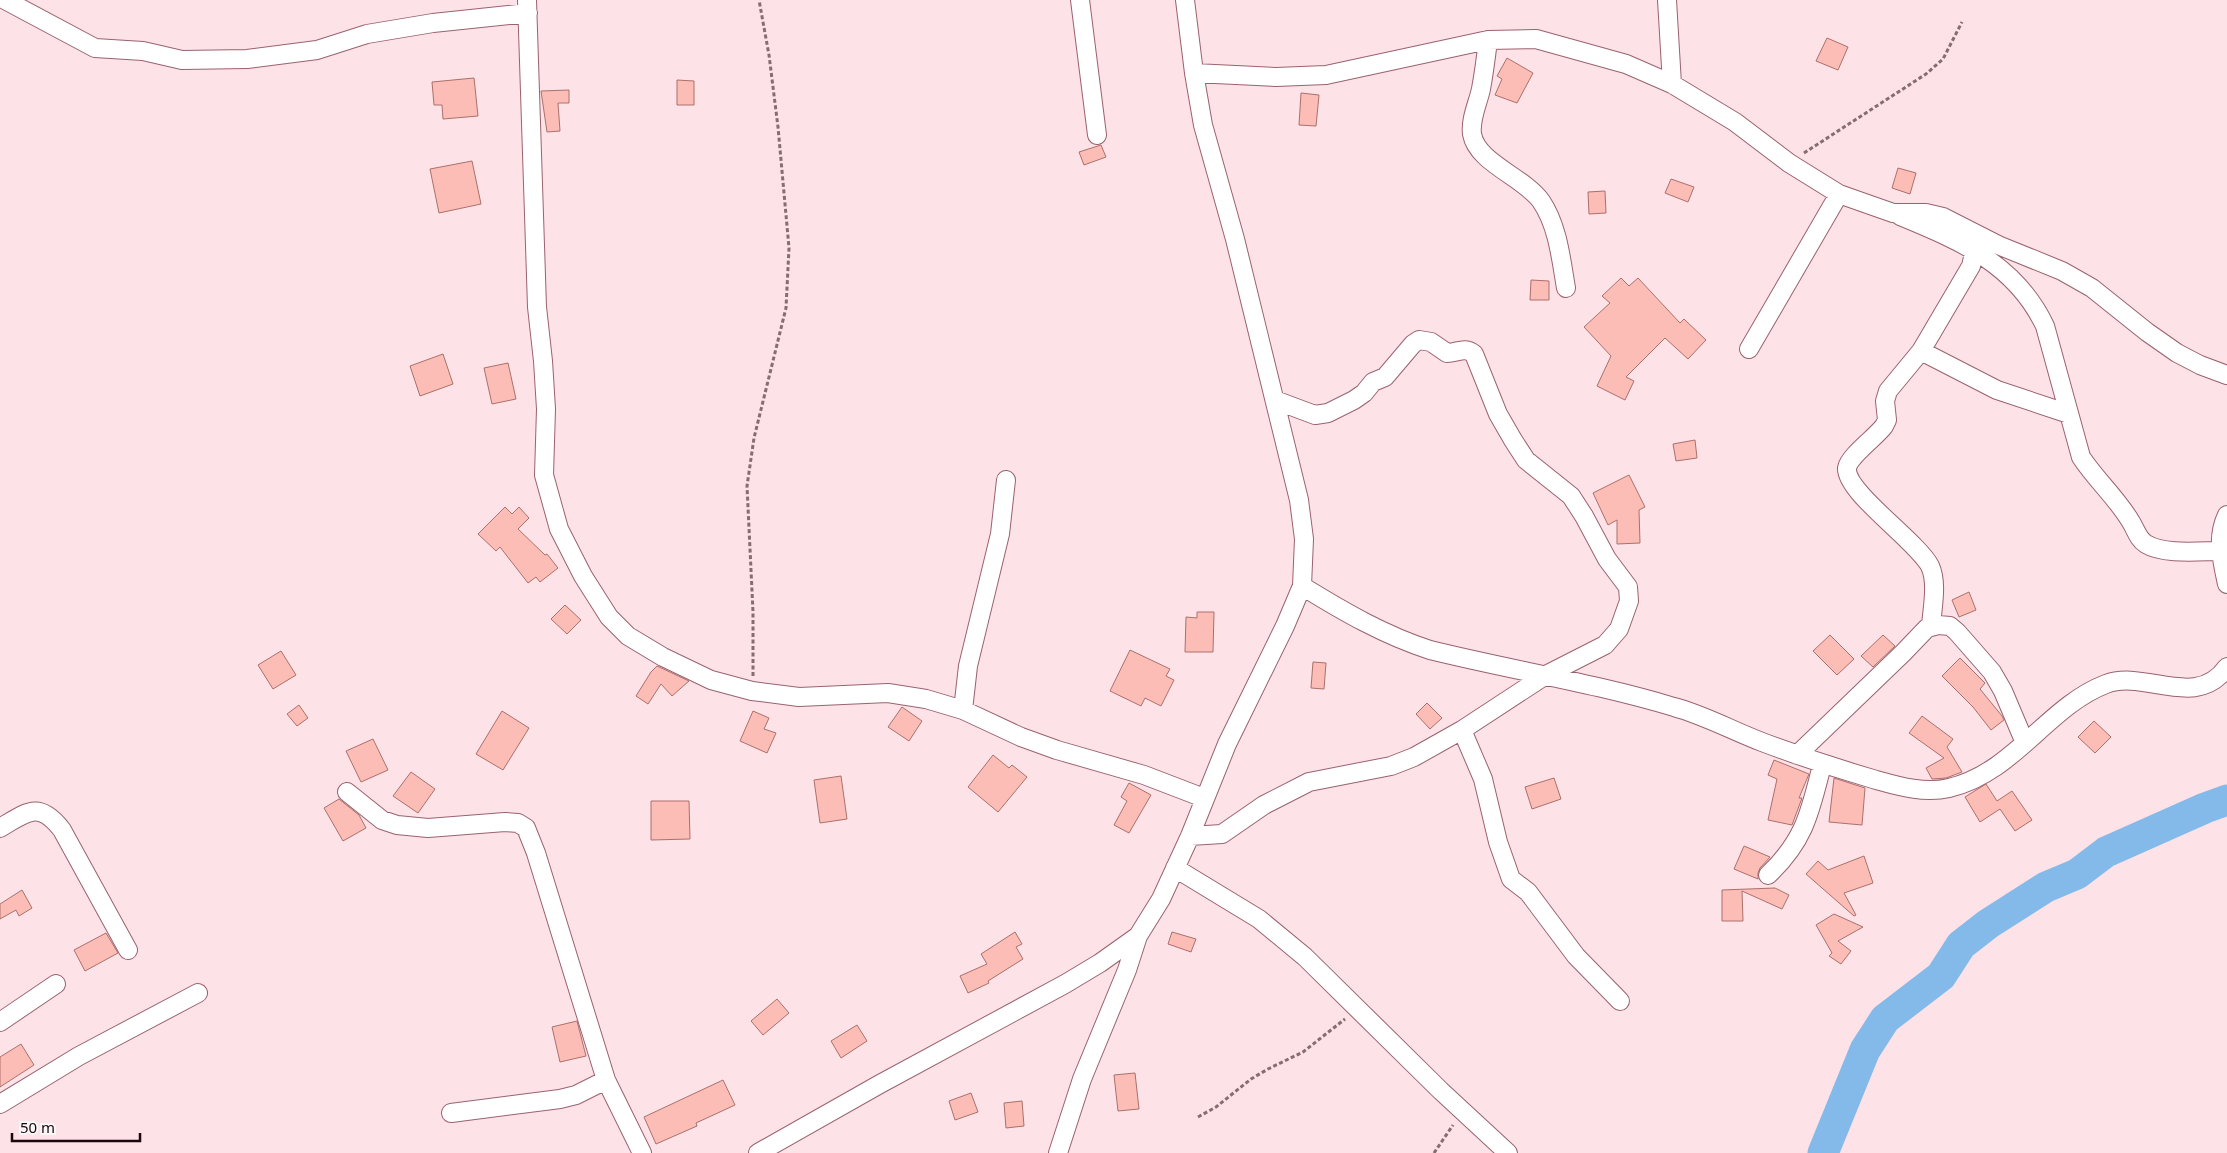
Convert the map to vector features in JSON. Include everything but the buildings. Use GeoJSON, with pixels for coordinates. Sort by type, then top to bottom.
{"type":"FeatureCollection","features":[{"type":"Feature","properties":{"kind":"street"},"geometry":{"type":"LineString","coordinates":[[4,0],[95,48],[143,51],[182,60],[248,59],[317,50],[367,34],[528,7],[537,307],[544,361],[546,408],[544,475],[550,504],[559,529],[583,576],[609,617],[628,636],[663,657],[711,680],[752,691],[799,696],[888,693],[926,700],[963,710],[1048,747],[1144,775],[1204,798]]}},
{"type":"Feature","properties":{"kind":"street"},"geometry":{"type":"LineString","coordinates":[[1080,0],[1097,135]]}},
{"type":"Feature","properties":{"kind":"street"},"geometry":{"type":"LineString","coordinates":[[1058,1153],[1082,1079],[1127,970],[1138,936],[1161,899],[1176,868],[1226,744],[1286,626],[1302,586],[1304,539],[1299,500],[1235,239],[1203,125],[1185,0]]}},
{"type":"Feature","properties":{"kind":"street"},"geometry":{"type":"LineString","coordinates":[[1667,0],[1672,84]]}},
{"type":"Feature","properties":{"kind":"street"},"geometry":{"type":"LineString","coordinates":[[1194,73],[1276,77],[1326,75],[1488,40],[1536,39],[1626,64],[1672,84],[1735,122],[1789,163],[1839,194],[1893,213],[1926,213],[1955,221],[2022,287],[2036,306],[2045,326],[2082,457],[2089,469],[2120,505],[2138,536],[2146,544],[2176,551],[2220,551]]}},
{"type":"Feature","properties":{"kind":"street"},"geometry":{"type":"LineString","coordinates":[[1488,40],[1481,89],[1472,125],[1475,144],[1483,154],[1500,168],[1530,188],[1541,201],[1552,220],[1566,288]]}},
{"type":"Feature","properties":{"kind":"street"},"geometry":{"type":"LineString","coordinates":[[1749,349],[1839,194]]}},
{"type":"Feature","properties":{"kind":"street"},"geometry":{"type":"LineString","coordinates":[[1931,627],[1933,578],[1930,566],[1916,549],[1856,489],[1848,476],[1847,468],[1850,460],[1884,426],[1887,420],[1885,401],[1888,391],[1921,351],[1971,266],[1976,243]]}},
{"type":"Feature","properties":{"kind":"street"},"geometry":{"type":"LineString","coordinates":[[1976,243],[2062,271],[2092,288],[2147,332],[2177,353],[2200,365],[2227,375]]}},
{"type":"Feature","properties":{"kind":"street"},"geometry":{"type":"LineString","coordinates":[[1190,836],[1222,834],[1289,790],[1310,782],[1390,766],[1414,757],[1462,730],[1546,675],[1605,646],[1626,616],[1629,601],[1628,587],[1608,559],[1571,496],[1526,460],[1512,440],[1498,414],[1474,354],[1470,350],[1464,349],[1447,352],[1431,342],[1419,340],[1413,344],[1385,377],[1373,382],[1364,393],[1354,400],[1328,413],[1315,415],[1275,400]]}},
{"type":"Feature","properties":{"kind":"street"},"geometry":{"type":"LineString","coordinates":[[1921,351],[1997,390],[2069,414]]}},
{"type":"Feature","properties":{"kind":"street"},"geometry":{"type":"LineString","coordinates":[[963,710],[968,666],[1000,534],[1006,480]]}},
{"type":"Feature","properties":{"kind":"street"},"geometry":{"type":"LineString","coordinates":[[2227,515],[2224,522],[2220,551],[2227,584]]}},
{"type":"Feature","properties":{"kind":"street"},"geometry":{"type":"LineString","coordinates":[[1302,586],[1361,622],[1397,639],[1430,650],[1546,675],[1676,707],[1822,765],[1901,787],[1928,791],[1949,788],[1974,780],[1996,767],[2084,694],[2106,684],[2128,680],[2165,687],[2191,688],[2211,682],[2222,674],[2227,667]]}},
{"type":"Feature","properties":{"kind":"street"},"geometry":{"type":"LineString","coordinates":[[1797,755],[1927,628],[1938,625],[1950,626],[1967,642],[1992,672],[2003,691],[2025,743]]}},
{"type":"Feature","properties":{"kind":"street"},"geometry":{"type":"LineString","coordinates":[[1462,730],[1483,779],[1498,842],[1511,879],[1528,892],[1576,956],[1620,1001]]}},
{"type":"Feature","properties":{"kind":"street"},"geometry":{"type":"LineString","coordinates":[[1768,875],[1783,861],[1802,835],[1810,813],[1822,765]]}},
{"type":"Feature","properties":{"kind":"street"},"geometry":{"type":"LineString","coordinates":[[347,792],[382,820],[397,825],[428,828],[505,822],[518,823],[526,828],[536,853],[606,1080],[642,1153]]}},
{"type":"Feature","properties":{"kind":"street"},"geometry":{"type":"LineString","coordinates":[[0,828],[22,814],[40,811],[52,816],[62,830],[128,950]]}},
{"type":"Feature","properties":{"kind":"street"},"geometry":{"type":"LineString","coordinates":[[1176,868],[1259,919],[1304,957],[1463,1112],[1508,1153]]}},
{"type":"Feature","properties":{"kind":"street"},"geometry":{"type":"LineString","coordinates":[[758,1153],[923,1060],[1065,984],[1100,963],[1138,936]]}},
{"type":"Feature","properties":{"kind":"street"},"geometry":{"type":"LineString","coordinates":[[0,1022],[56,984]]}},
{"type":"Feature","properties":{"kind":"street"},"geometry":{"type":"LineString","coordinates":[[0,1104],[79,1056],[198,993]]}},
{"type":"Feature","properties":{"kind":"street"},"geometry":{"type":"LineString","coordinates":[[452,1113],[560,1099],[576,1095],[606,1080]]}},
{"type":"Feature","properties":{"kind":"path"},"geometry":{"type":"LineString","coordinates":[[752,691],[753,612],[747,486],[754,438],[786,308],[789,248],[778,127],[769,55],[759,0]]}},
{"type":"Feature","properties":{"kind":"path"},"geometry":{"type":"LineString","coordinates":[[1789,163],[1926,74],[1943,59],[1962,22]]}},
{"type":"Feature","properties":{"kind":"path"},"geometry":{"type":"LineString","coordinates":[[1198,1116],[1216,1107],[1262,1072],[1303,1052],[1357,1010]]}},
{"type":"Feature","properties":{"kind":"path"},"geometry":{"type":"LineString","coordinates":[[1434,1153],[1463,1112]]}},
{"type":"Feature","properties":{"kind":"waterway"},"geometry":{"type":"LineString","coordinates":[[1823,1153],[1865,1050],[1885,1019],[1941,976],[1961,945],[1988,924],[2046,887],[2077,874],[2106,852],[2227,800]]}}]}
